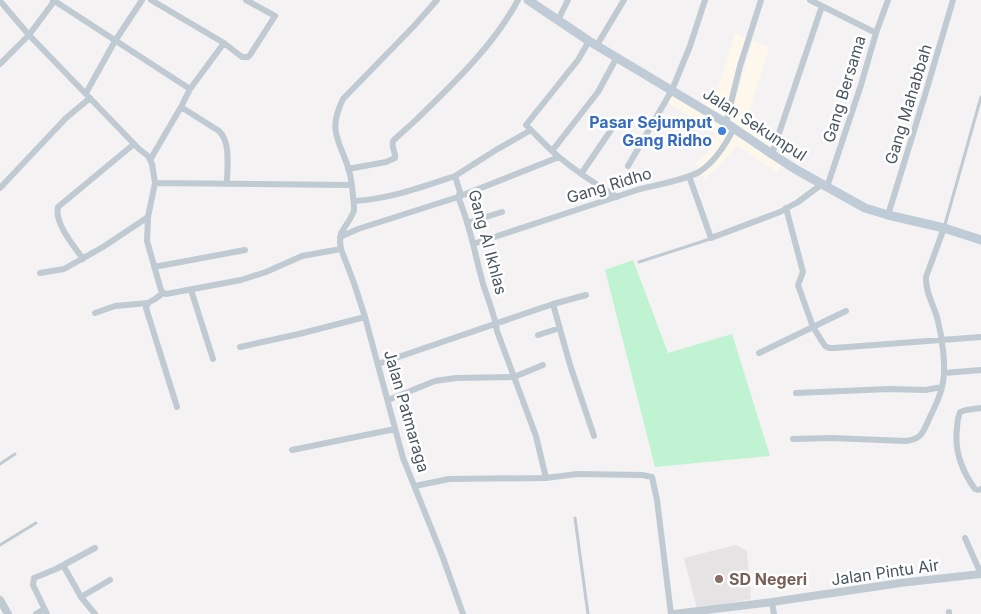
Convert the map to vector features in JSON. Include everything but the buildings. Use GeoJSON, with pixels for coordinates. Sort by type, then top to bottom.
{"type":"FeatureCollection","features":[{"type":"Feature","properties":{"kind":"main road","name":"Jalan Sekumpul"},"geometry":{"type":"LineString","coordinates":[[528,0],[593,43],[730,125],[772,154],[864,208],[944,228],[981,240]]}},
{"type":"Feature","properties":{"kind":"street"},"geometry":{"type":"LineString","coordinates":[[0,64],[29,35],[54,0],[190,89]]}},
{"type":"Feature","properties":{"kind":"street"},"geometry":{"type":"LineString","coordinates":[[0,188],[88,96],[115,41],[142,0]]}},
{"type":"Feature","properties":{"kind":"street"},"geometry":{"type":"LineString","coordinates":[[151,0],[224,43],[242,57],[248,57],[275,16],[246,0]]}},
{"type":"Feature","properties":{"kind":"street"},"geometry":{"type":"LineString","coordinates":[[340,237],[354,211],[354,201],[348,169],[337,139],[334,123],[338,110],[343,99],[437,0]]}},
{"type":"Feature","properties":{"kind":"street"},"geometry":{"type":"LineString","coordinates":[[348,169],[386,162],[395,158],[396,155],[392,146],[393,141],[479,55],[491,41],[518,0]]}},
{"type":"Feature","properties":{"kind":"street"},"geometry":{"type":"LineString","coordinates":[[558,20],[568,0]]}},
{"type":"Feature","properties":{"kind":"street"},"geometry":{"type":"LineString","coordinates":[[617,197],[581,174],[559,157],[526,125],[593,43],[624,0]]}},
{"type":"Feature","properties":{"kind":"street"},"geometry":{"type":"LineString","coordinates":[[628,166],[672,90],[690,46],[705,0]]}},
{"type":"Feature","properties":{"kind":"street","name":"Gang Ridho"},"geometry":{"type":"LineString","coordinates":[[474,244],[617,197],[689,176],[703,169],[724,146],[730,125],[740,66],[761,0]]}},
{"type":"Feature","properties":{"kind":"street"},"geometry":{"type":"LineString","coordinates":[[810,0],[876,33]]}},
{"type":"Feature","properties":{"kind":"street","name":"Gang Bersama"},"geometry":{"type":"LineString","coordinates":[[824,185],[861,85],[888,0]]}},
{"type":"Feature","properties":{"kind":"street","name":"Gang Mahabbah"},"geometry":{"type":"LineString","coordinates":[[888,215],[953,0]]}},
{"type":"Feature","properties":{"kind":"street"},"geometry":{"type":"LineString","coordinates":[[0,1],[29,35],[134,144],[148,156],[152,164],[155,183],[148,217],[147,241],[163,293]]}},
{"type":"Feature","properties":{"kind":"street"},"geometry":{"type":"LineString","coordinates":[[772,154],[822,6]]}},
{"type":"Feature","properties":{"kind":"street"},"geometry":{"type":"LineString","coordinates":[[150,160],[190,89],[224,43]]}},
{"type":"Feature","properties":{"kind":"street"},"geometry":{"type":"LineString","coordinates":[[552,151],[598,92],[617,57]]}},
{"type":"Feature","properties":{"kind":"street"},"geometry":{"type":"LineString","coordinates":[[181,108],[219,130],[224,135],[227,183]]}},
{"type":"Feature","properties":{"kind":"street","name":"Gang Al Ikhlas"},"geometry":{"type":"LineString","coordinates":[[531,130],[455,176],[460,192],[458,197],[474,244],[497,332],[536,436],[546,478]]}},
{"type":"Feature","properties":{"kind":"street"},"geometry":{"type":"LineString","coordinates":[[581,174],[611,130]]}},
{"type":"Feature","properties":{"kind":"street"},"geometry":{"type":"LineString","coordinates":[[83,259],[59,222],[58,207],[134,144]]}},
{"type":"Feature","properties":{"kind":"street"},"geometry":{"type":"LineString","coordinates":[[340,237],[358,229],[458,197],[559,157]]}},
{"type":"Feature","properties":{"kind":"street"},"geometry":{"type":"LineString","coordinates":[[354,201],[375,199],[401,193],[455,176]]}},
{"type":"Feature","properties":{"kind":"street"},"geometry":{"type":"LineString","coordinates":[[689,176],[711,238],[786,208],[824,185]]}},
{"type":"Feature","properties":{"kind":"street"},"geometry":{"type":"LineString","coordinates":[[155,183],[351,185]]}},
{"type":"Feature","properties":{"kind":"street"},"geometry":{"type":"LineString","coordinates":[[786,208],[803,272],[798,285],[814,327],[823,344],[829,348],[981,337]]}},
{"type":"Feature","properties":{"kind":"street"},"geometry":{"type":"LineString","coordinates":[[467,223],[502,212]]}},
{"type":"Feature","properties":{"kind":"street"},"geometry":{"type":"LineString","coordinates":[[352,215],[352,220],[358,229]]}},
{"type":"Feature","properties":{"kind":"street"},"geometry":{"type":"LineString","coordinates":[[40,273],[64,269],[103,247],[148,217]]}},
{"type":"Feature","properties":{"kind":"street"},"geometry":{"type":"LineString","coordinates":[[793,438],[906,441],[914,440],[920,436],[934,410],[942,387],[944,372],[942,340],[937,318],[927,291],[926,276],[944,228]]}},
{"type":"Feature","properties":{"kind":"street","name":"Jalan Patmaraga"},"geometry":{"type":"LineString","coordinates":[[340,237],[341,249],[365,317],[403,458],[463,614]]}},
{"type":"Feature","properties":{"kind":"street"},"geometry":{"type":"LineString","coordinates":[[95,313],[115,306],[148,303],[163,293],[191,290],[241,280],[266,272],[302,256],[341,249]]}},
{"type":"Feature","properties":{"kind":"street"},"geometry":{"type":"LineString","coordinates":[[154,267],[245,250]]}},
{"type":"Feature","properties":{"kind":"street"},"geometry":{"type":"LineString","coordinates":[[191,290],[213,359]]}},
{"type":"Feature","properties":{"kind":"street"},"geometry":{"type":"LineString","coordinates":[[378,364],[553,304],[586,295]]}},
{"type":"Feature","properties":{"kind":"street"},"geometry":{"type":"LineString","coordinates":[[148,303],[146,311],[177,407]]}},
{"type":"Feature","properties":{"kind":"street"},"geometry":{"type":"LineString","coordinates":[[553,304],[570,365],[594,436]]}},
{"type":"Feature","properties":{"kind":"street"},"geometry":{"type":"LineString","coordinates":[[759,353],[846,311]]}},
{"type":"Feature","properties":{"kind":"street"},"geometry":{"type":"LineString","coordinates":[[240,347],[365,317]]}},
{"type":"Feature","properties":{"kind":"street"},"geometry":{"type":"LineString","coordinates":[[538,335],[560,328]]}},
{"type":"Feature","properties":{"kind":"street"},"geometry":{"type":"LineString","coordinates":[[388,400],[435,381],[456,378],[514,377],[543,365]]}},
{"type":"Feature","properties":{"kind":"street"},"geometry":{"type":"LineString","coordinates":[[944,372],[981,370]]}},
{"type":"Feature","properties":{"kind":"street"},"geometry":{"type":"LineString","coordinates":[[796,393],[925,390],[942,387]]}},
{"type":"Feature","properties":{"kind":"street"},"geometry":{"type":"LineString","coordinates":[[981,408],[960,412],[956,431],[956,444],[962,467],[975,489],[981,489]]}},
{"type":"Feature","properties":{"kind":"street"},"geometry":{"type":"LineString","coordinates":[[292,450],[395,429]]}},
{"type":"Feature","properties":{"kind":"street"},"geometry":{"type":"LineString","coordinates":[[415,486],[449,480],[546,478],[578,474],[642,475],[652,477],[657,500],[672,614]]}},
{"type":"Feature","properties":{"kind":"street"},"geometry":{"type":"LineString","coordinates":[[965,538],[981,574]]}},
{"type":"Feature","properties":{"kind":"street"},"geometry":{"type":"LineString","coordinates":[[36,614],[46,612],[33,584],[34,578],[64,565],[95,548]]}},
{"type":"Feature","properties":{"kind":"street"},"geometry":{"type":"LineString","coordinates":[[64,565],[81,597],[95,614]]}},
{"type":"Feature","properties":{"kind":"street","name":"Jalan Pintu Air"},"geometry":{"type":"LineString","coordinates":[[672,614],[981,574]]}},
{"type":"Feature","properties":{"kind":"street"},"geometry":{"type":"LineString","coordinates":[[81,597],[110,580]]}},
{"type":"Feature","properties":{"kind":"street"},"geometry":{"type":"LineString","coordinates":[[0,600],[8,614]]}},
{"type":"Feature","properties":{"kind":"street"},"geometry":{"type":"LineString","coordinates":[[772,602],[774,614]]}},
{"type":"Feature","properties":{"kind":"lane"},"geometry":{"type":"LineString","coordinates":[[944,228],[981,97]]}},
{"type":"Feature","properties":{"kind":"lane"},"geometry":{"type":"LineString","coordinates":[[639,262],[711,238]]}},
{"type":"Feature","properties":{"kind":"lane"},"geometry":{"type":"LineString","coordinates":[[0,464],[14,454]]}},
{"type":"Feature","properties":{"kind":"lane"},"geometry":{"type":"LineString","coordinates":[[576,518],[588,614]]}},
{"type":"Feature","properties":{"kind":"lane"},"geometry":{"type":"LineString","coordinates":[[0,544],[36,523]]}},
{"type":"Feature","properties":{"kind":"shaded area"},"geometry":{"type":"Polygon","coordinates":[[[735,33],[746,38],[725,119],[701,104],[705,95],[714,99],[735,33]]]}},
{"type":"Feature","properties":{"kind":"shaded area"},"geometry":{"type":"Polygon","coordinates":[[[753,40],[769,48],[748,115],[775,134],[770,150],[729,121],[753,40]]]}},
{"type":"Feature","properties":{"kind":"shaded area","name":"Pasar Sejumput Gang Ridho"},"geometry":{"type":"Polygon","coordinates":[[[673,94],[732,129],[717,153],[699,169],[695,164],[714,146],[715,133],[667,102],[673,94]]]}},
{"type":"Feature","properties":{"kind":"shaded area","name":"Pasar Sejumput Gang Ridho"},"geometry":{"type":"Polygon","coordinates":[[[735,131],[782,164],[777,172],[737,145],[722,163],[704,179],[701,173],[735,131]]]}},
{"type":"Feature","properties":{"kind":"shaded area","name":"SD Negeri"},"geometry":{"type":"Polygon","coordinates":[[[736,545],[747,551],[751,599],[697,609],[684,558],[736,545]]]}},
{"type":"Feature","properties":{"kind":"green space"},"geometry":{"type":"Polygon","coordinates":[[[633,260],[668,353],[732,334],[770,456],[655,467],[605,270],[633,260]]]}},
{"type":"Feature","properties":{"kind":"place","name":"Pasar Sejumput Gang Ridho"},"geometry":{"type":"Point","coordinates":[722,131]}},
{"type":"Feature","properties":{"kind":"place","name":"SD Negeri"},"geometry":{"type":"Point","coordinates":[719,579]}}]}
